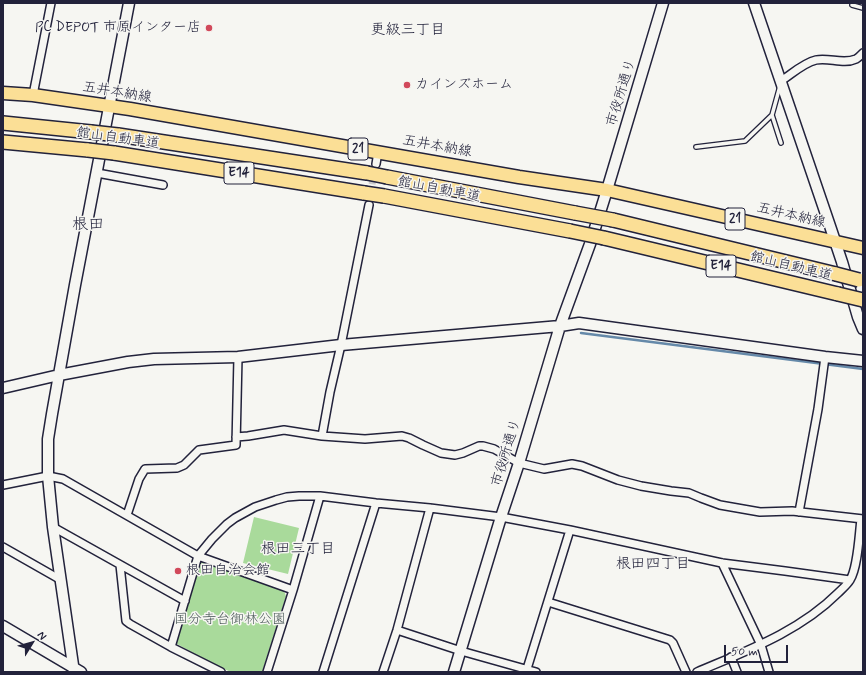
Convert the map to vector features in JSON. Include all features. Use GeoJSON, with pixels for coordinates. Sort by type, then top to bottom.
{"type":"FeatureCollection","features":[{"type":"Feature","properties":{"kind":"highway","name":"館山自動車道"},"geometry":{"type":"LineString","coordinates":[[3,123],[118,135],[387,177],[613,220],[861,280]]}},
{"type":"Feature","properties":{"kind":"highway","name":"館山自動車道"},"geometry":{"type":"LineString","coordinates":[[3,142],[114,153],[366,199],[384,196],[604,238],[863,300]]}},
{"type":"Feature","properties":{"kind":"main road","name":"五井本納線"},"geometry":{"type":"LineString","coordinates":[[3,93],[110,106],[377,158],[607,190],[863,248]]}},
{"type":"Feature","properties":{"kind":"street"},"geometry":{"type":"LineString","coordinates":[[33,96],[51,3]]}},
{"type":"Feature","properties":{"kind":"street"},"geometry":{"type":"LineString","coordinates":[[76,670],[53,527],[48,476],[48,439],[129,3]]}},
{"type":"Feature","properties":{"kind":"street","name":"市役所通り"},"geometry":{"type":"LineString","coordinates":[[454,672],[560,326],[590,244],[607,190],[663,3]]}},
{"type":"Feature","properties":{"kind":"street"},"geometry":{"type":"LineString","coordinates":[[754,3],[836,242],[858,317],[863,329]]}},
{"type":"Feature","properties":{"kind":"street"},"geometry":{"type":"LineString","coordinates":[[781,81],[807,64],[816,60],[825,59],[846,61],[856,59],[863,53]]}},
{"type":"Feature","properties":{"kind":"street"},"geometry":{"type":"LineString","coordinates":[[97,173],[163,185]]}},
{"type":"Feature","properties":{"kind":"street"},"geometry":{"type":"LineString","coordinates":[[322,436],[341,345],[366,199]]}},
{"type":"Feature","properties":{"kind":"street"},"geometry":{"type":"LineString","coordinates":[[3,388],[59,375],[128,362],[154,359],[238,358],[341,345],[560,326],[579,323],[863,362]]}},
{"type":"Feature","properties":{"kind":"street"},"geometry":{"type":"LineString","coordinates":[[799,512],[826,357]]}},
{"type":"Feature","properties":{"kind":"street"},"geometry":{"type":"LineString","coordinates":[[126,515],[142,473],[145,469],[177,468],[184,465],[199,450],[236,445],[238,358]]}},
{"type":"Feature","properties":{"kind":"street"},"geometry":{"type":"LineString","coordinates":[[236,437],[284,430],[322,436],[365,439],[402,436],[441,453],[454,455],[483,446],[494,449],[519,463],[544,469],[572,464],[582,466],[618,480],[641,486],[689,493],[720,505],[760,512],[799,512],[862,519],[855,569],[850,580],[828,603],[803,622],[761,645],[697,672]]}},
{"type":"Feature","properties":{"kind":"street"},"geometry":{"type":"LineString","coordinates":[[3,485],[48,476],[63,479],[198,556],[293,590]]}},
{"type":"Feature","properties":{"kind":"street"},"geometry":{"type":"LineString","coordinates":[[267,672],[293,590],[320,496]]}},
{"type":"Feature","properties":{"kind":"street"},"geometry":{"type":"LineString","coordinates":[[171,647],[198,556],[212,539],[235,518],[255,507],[287,497],[320,496],[501,517],[570,530],[722,563],[850,580]]}},
{"type":"Feature","properties":{"kind":"street"},"geometry":{"type":"LineString","coordinates":[[323,672],[376,503]]}},
{"type":"Feature","properties":{"kind":"street"},"geometry":{"type":"LineString","coordinates":[[382,672],[397,630],[430,508]]}},
{"type":"Feature","properties":{"kind":"street"},"geometry":{"type":"LineString","coordinates":[[53,527],[185,601]]}},
{"type":"Feature","properties":{"kind":"street"},"geometry":{"type":"LineString","coordinates":[[527,670],[570,530]]}},
{"type":"Feature","properties":{"kind":"street"},"geometry":{"type":"LineString","coordinates":[[3,547],[61,580]]}},
{"type":"Feature","properties":{"kind":"street"},"geometry":{"type":"LineString","coordinates":[[722,563],[761,645],[769,672]]}},
{"type":"Feature","properties":{"kind":"street"},"geometry":{"type":"LineString","coordinates":[[120,565],[126,621],[217,671]]}},
{"type":"Feature","properties":{"kind":"street"},"geometry":{"type":"LineString","coordinates":[[548,602],[670,640],[673,642],[686,672]]}},
{"type":"Feature","properties":{"kind":"street"},"geometry":{"type":"LineString","coordinates":[[3,626],[76,670]]}},
{"type":"Feature","properties":{"kind":"street"},"geometry":{"type":"LineString","coordinates":[[397,630],[461,651],[536,672]]}},
{"type":"Feature","properties":{"kind":"street"},"geometry":{"type":"LineString","coordinates":[[731,657],[737,672]]}},
{"type":"Feature","properties":{"kind":"lane"},"geometry":{"type":"LineString","coordinates":[[852,5],[863,8]]}},
{"type":"Feature","properties":{"kind":"lane"},"geometry":{"type":"LineString","coordinates":[[696,147],[744,141],[772,115],[781,81]]}},
{"type":"Feature","properties":{"kind":"lane"},"geometry":{"type":"LineString","coordinates":[[772,115],[781,143]]}},
{"type":"Feature","properties":{"kind":"green space"},"geometry":{"type":"Polygon","coordinates":[[[254,517],[299,528],[288,574],[243,563],[254,517]]]}},
{"type":"Feature","properties":{"kind":"green space","name":"国分寺台御林公園"},"geometry":{"type":"Polygon","coordinates":[[[203,561],[284,591],[286,596],[262,672],[231,672],[177,644],[175,641],[199,563],[203,561]]]}},
{"type":"Feature","properties":{"kind":"waterway"},"geometry":{"type":"LineString","coordinates":[[581,333],[863,369]]}},
{"type":"Feature","properties":{"kind":"tunnel"},"geometry":{"type":"LineString","coordinates":[[369,205],[374,171]]}},
{"type":"Feature","properties":{"kind":"place","name":"PC DEPOT 市原インター店"},"geometry":{"type":"Point","coordinates":[209,28]}},
{"type":"Feature","properties":{"kind":"place","name":"カインズホーム"},"geometry":{"type":"Point","coordinates":[407,85]}},
{"type":"Feature","properties":{"kind":"place","name":"根田自治会館"},"geometry":{"type":"Point","coordinates":[178,571]}},
{"type":"Feature","properties":{"kind":"district","name":"更級三丁目"},"geometry":{"type":"Point","coordinates":[408,31]}},
{"type":"Feature","properties":{"kind":"district","name":"根田"},"geometry":{"type":"Point","coordinates":[88,226]}},
{"type":"Feature","properties":{"kind":"district","name":"根田三丁目"},"geometry":{"type":"Point","coordinates":[298,550]}},
{"type":"Feature","properties":{"kind":"district","name":"根田四丁目"},"geometry":{"type":"Point","coordinates":[653,565]}}]}
